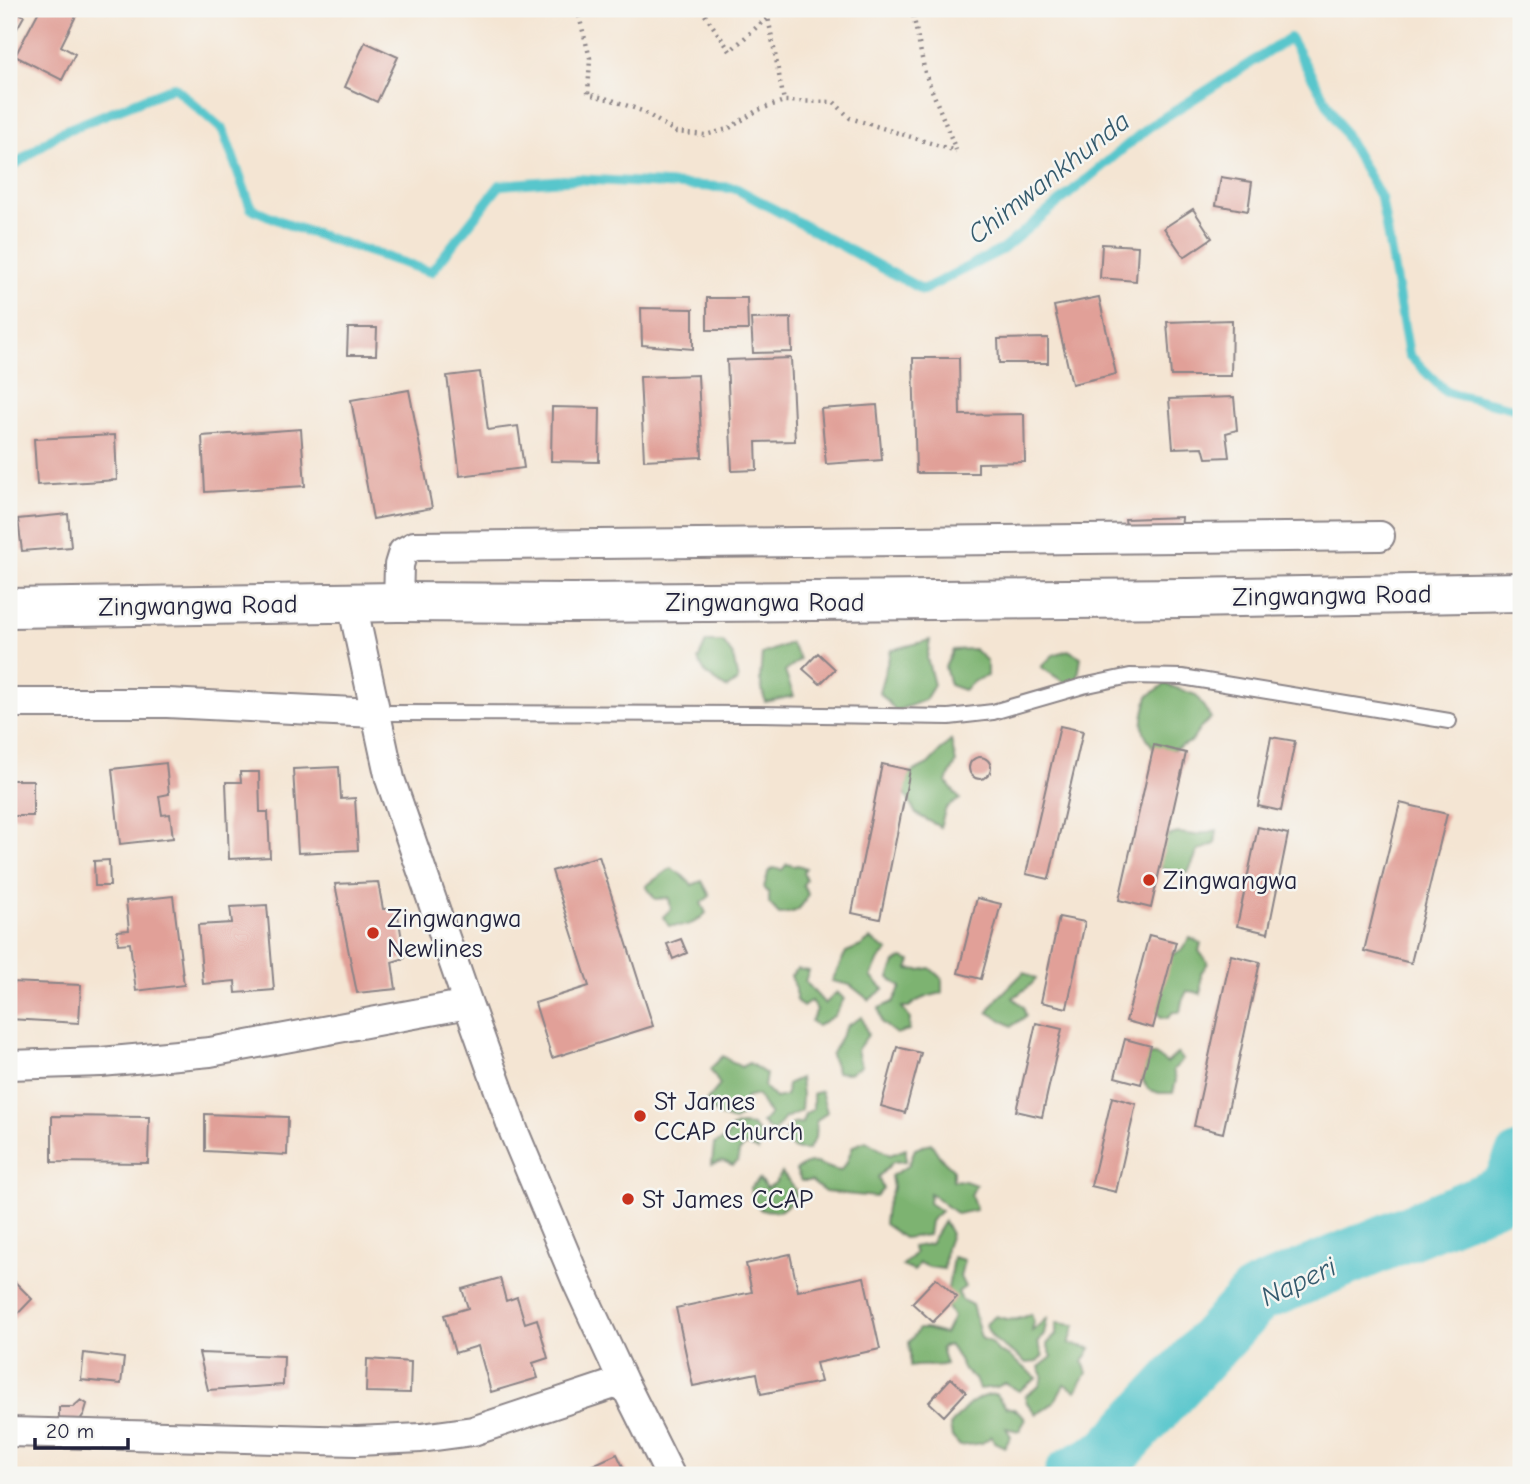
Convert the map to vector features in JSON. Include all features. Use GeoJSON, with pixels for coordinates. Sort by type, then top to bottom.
{"type":"FeatureCollection","features":[{"type":"Feature","properties":{"kind":"street"},"geometry":{"type":"LineString","coordinates":[[398,602],[399,565],[403,552],[414,546],[1381,536]]}},
{"type":"Feature","properties":{"kind":"street","name":"Zingwangwa Road"},"geometry":{"type":"LineString","coordinates":[[9,608],[398,602],[1188,598],[1521,592]]}},
{"type":"Feature","properties":{"kind":"street"},"geometry":{"type":"LineString","coordinates":[[352,603],[390,779],[514,1132],[577,1282],[670,1475]]}},
{"type":"Feature","properties":{"kind":"street"},"geometry":{"type":"LineString","coordinates":[[9,702],[167,703],[375,713]]}},
{"type":"Feature","properties":{"kind":"street"},"geometry":{"type":"LineString","coordinates":[[9,1065],[101,1062],[210,1052],[468,1004]]}},
{"type":"Feature","properties":{"kind":"street"},"geometry":{"type":"LineString","coordinates":[[9,1432],[357,1441],[421,1438],[474,1431],[623,1381]]}},
{"type":"Feature","properties":{"kind":"lane"},"geometry":{"type":"LineString","coordinates":[[375,713],[758,713],[949,717],[993,712],[1130,676],[1182,677],[1449,721]]}},
{"type":"Feature","properties":{"kind":"path"},"geometry":{"type":"LineString","coordinates":[[580,9],[579,16],[590,58],[588,94],[642,111],[676,132],[705,135],[728,129],[758,110],[784,101],[834,102],[850,118],[956,151],[925,73],[912,9]]}},
{"type":"Feature","properties":{"kind":"path"},"geometry":{"type":"LineString","coordinates":[[701,9],[730,51],[768,17],[784,101]]}},
{"type":"Feature","properties":{"kind":"green space"},"geometry":{"type":"Polygon","coordinates":[[[930,640],[927,658],[934,685],[925,700],[896,711],[879,692],[891,650],[930,640]]]}},
{"type":"Feature","properties":{"kind":"green space"},"geometry":{"type":"Polygon","coordinates":[[[706,642],[723,642],[733,656],[738,681],[726,688],[706,674],[698,660],[706,642]]]}},
{"type":"Feature","properties":{"kind":"green space"},"geometry":{"type":"Polygon","coordinates":[[[790,643],[800,659],[785,672],[794,696],[765,702],[760,679],[762,654],[790,643]]]}},
{"type":"Feature","properties":{"kind":"green space"},"geometry":{"type":"Polygon","coordinates":[[[974,649],[987,661],[987,676],[974,681],[964,690],[950,685],[945,667],[953,650],[974,649]]]}},
{"type":"Feature","properties":{"kind":"green space"},"geometry":{"type":"Polygon","coordinates":[[[1068,650],[1081,657],[1073,688],[1041,667],[1053,655],[1068,650]]]}},
{"type":"Feature","properties":{"kind":"green space"},"geometry":{"type":"Polygon","coordinates":[[[1165,684],[1196,695],[1211,718],[1191,742],[1159,756],[1145,733],[1143,722],[1148,696],[1165,684]]]}},
{"type":"Feature","properties":{"kind":"green space"},"geometry":{"type":"Polygon","coordinates":[[[951,740],[956,763],[946,782],[960,799],[946,808],[940,827],[916,814],[898,779],[928,764],[951,740]]]}},
{"type":"Feature","properties":{"kind":"green space"},"geometry":{"type":"Polygon","coordinates":[[[1217,830],[1215,844],[1198,851],[1188,873],[1172,872],[1151,862],[1160,838],[1178,833],[1195,835],[1217,830]]]}},
{"type":"Feature","properties":{"kind":"green space"},"geometry":{"type":"Polygon","coordinates":[[[787,864],[806,868],[803,872],[806,880],[803,885],[808,894],[798,910],[779,914],[769,903],[769,893],[764,887],[768,872],[773,868],[782,870],[787,864]]]}},
{"type":"Feature","properties":{"kind":"green space"},"geometry":{"type":"Polygon","coordinates":[[[671,868],[692,885],[702,881],[710,896],[701,903],[706,913],[697,921],[669,926],[663,917],[671,909],[669,898],[655,899],[646,886],[671,868]]]}},
{"type":"Feature","properties":{"kind":"green space"},"geometry":{"type":"Polygon","coordinates":[[[1190,938],[1201,943],[1199,951],[1208,963],[1201,973],[1201,994],[1187,991],[1180,1012],[1173,1012],[1168,1018],[1161,1017],[1154,1006],[1167,956],[1181,951],[1190,938]]]}},
{"type":"Feature","properties":{"kind":"green space"},"geometry":{"type":"Polygon","coordinates":[[[870,939],[888,951],[878,961],[871,977],[884,989],[869,1000],[850,985],[832,981],[846,952],[870,939]]]}},
{"type":"Feature","properties":{"kind":"green space"},"geometry":{"type":"Polygon","coordinates":[[[902,958],[911,961],[908,969],[930,968],[942,979],[942,993],[920,999],[909,1007],[902,1007],[910,1019],[909,1030],[896,1034],[882,1023],[879,1008],[893,1002],[901,987],[889,978],[895,963],[902,958]]]}},
{"type":"Feature","properties":{"kind":"green space"},"geometry":{"type":"Polygon","coordinates":[[[797,969],[809,971],[805,981],[825,1004],[837,992],[844,999],[834,1016],[817,1026],[811,1021],[817,1010],[811,1001],[803,1007],[796,1000],[796,989],[791,976],[797,969]]]}},
{"type":"Feature","properties":{"kind":"green space"},"geometry":{"type":"Polygon","coordinates":[[[1024,972],[1036,979],[1013,998],[1023,1006],[1026,1016],[1012,1026],[988,1012],[1024,972]]]}},
{"type":"Feature","properties":{"kind":"green space"},"geometry":{"type":"Polygon","coordinates":[[[862,1017],[868,1035],[857,1050],[861,1066],[849,1073],[837,1072],[831,1055],[847,1026],[862,1017]]]}},
{"type":"Feature","properties":{"kind":"green space"},"geometry":{"type":"Polygon","coordinates":[[[1178,1053],[1183,1060],[1173,1070],[1176,1080],[1173,1093],[1159,1093],[1148,1089],[1137,1070],[1141,1055],[1155,1055],[1167,1063],[1178,1053]]]}},
{"type":"Feature","properties":{"kind":"green space"},"geometry":{"type":"Polygon","coordinates":[[[723,1056],[741,1067],[749,1063],[766,1074],[764,1087],[775,1098],[786,1096],[787,1084],[800,1078],[801,1111],[785,1118],[773,1133],[762,1123],[770,1114],[758,1095],[745,1098],[744,1114],[734,1121],[719,1116],[705,1103],[720,1085],[710,1069],[723,1056]]]}},
{"type":"Feature","properties":{"kind":"green space"},"geometry":{"type":"Polygon","coordinates":[[[821,1091],[827,1112],[816,1122],[815,1138],[808,1150],[795,1149],[789,1145],[783,1133],[793,1124],[802,1123],[805,1114],[813,1109],[813,1094],[821,1091]]]}},
{"type":"Feature","properties":{"kind":"green space"},"geometry":{"type":"Polygon","coordinates":[[[740,1125],[753,1126],[762,1138],[758,1151],[746,1145],[733,1165],[723,1161],[712,1164],[714,1144],[727,1138],[730,1129],[740,1125]]]}},
{"type":"Feature","properties":{"kind":"green space"},"geometry":{"type":"Polygon","coordinates":[[[866,1141],[890,1155],[906,1149],[906,1161],[893,1162],[878,1177],[883,1189],[876,1197],[825,1192],[811,1181],[801,1181],[796,1170],[809,1163],[818,1163],[840,1171],[853,1146],[866,1141]]]}},
{"type":"Feature","properties":{"kind":"green space"},"geometry":{"type":"Polygon","coordinates":[[[931,1143],[940,1157],[953,1169],[953,1180],[976,1185],[971,1195],[976,1210],[957,1214],[930,1193],[929,1203],[941,1211],[930,1221],[928,1235],[904,1238],[884,1224],[886,1207],[893,1188],[891,1176],[908,1166],[915,1149],[931,1143]]]}},
{"type":"Feature","properties":{"kind":"green space"},"geometry":{"type":"Polygon","coordinates":[[[782,1173],[795,1189],[795,1199],[780,1211],[761,1210],[754,1201],[750,1188],[759,1179],[767,1188],[775,1183],[782,1173]]]}},
{"type":"Feature","properties":{"kind":"green space"},"geometry":{"type":"Polygon","coordinates":[[[944,1221],[951,1234],[946,1248],[944,1269],[919,1263],[914,1271],[902,1266],[915,1253],[912,1247],[930,1244],[944,1221]]]}},
{"type":"Feature","properties":{"kind":"green space"},"geometry":{"type":"Polygon","coordinates":[[[953,1257],[964,1260],[960,1277],[965,1287],[958,1292],[962,1300],[972,1305],[981,1338],[1037,1378],[1019,1391],[1005,1383],[979,1389],[975,1379],[966,1372],[949,1345],[941,1348],[946,1364],[910,1367],[909,1342],[919,1329],[945,1334],[953,1317],[944,1302],[953,1257]]]}},
{"type":"Feature","properties":{"kind":"green space"},"geometry":{"type":"Polygon","coordinates":[[[1031,1314],[1034,1322],[1032,1331],[1047,1318],[1044,1335],[1038,1342],[1043,1356],[1037,1362],[1026,1363],[992,1337],[986,1324],[996,1316],[1014,1320],[1031,1314]]]}},
{"type":"Feature","properties":{"kind":"green space"},"geometry":{"type":"Polygon","coordinates":[[[1056,1323],[1075,1325],[1069,1344],[1091,1348],[1083,1362],[1087,1373],[1076,1391],[1064,1384],[1053,1402],[1036,1414],[1025,1396],[1039,1386],[1043,1376],[1039,1367],[1052,1357],[1047,1344],[1056,1335],[1056,1323]]]}},
{"type":"Feature","properties":{"kind":"green space"},"geometry":{"type":"Polygon","coordinates":[[[995,1394],[1006,1407],[1014,1409],[1026,1419],[1019,1431],[1006,1428],[1011,1436],[1005,1447],[994,1442],[992,1436],[982,1443],[960,1446],[952,1437],[950,1426],[974,1401],[995,1394]]]}},
{"type":"Feature","properties":{"kind":"building"},"geometry":{"type":"Polygon","coordinates":[[[9,9],[24,16],[9,43],[9,9]]]}},
{"type":"Feature","properties":{"kind":"building"},"geometry":{"type":"Polygon","coordinates":[[[40,9],[79,10],[61,46],[75,54],[62,80],[15,56],[40,9]]]}},
{"type":"Feature","properties":{"kind":"building"},"geometry":{"type":"Polygon","coordinates":[[[365,42],[398,57],[377,102],[345,87],[365,42]]]}},
{"type":"Feature","properties":{"kind":"building"},"geometry":{"type":"Polygon","coordinates":[[[1221,177],[1252,182],[1248,211],[1216,205],[1221,177]]]}},
{"type":"Feature","properties":{"kind":"building"},"geometry":{"type":"Polygon","coordinates":[[[1193,209],[1212,238],[1184,257],[1164,228],[1193,209]]]}},
{"type":"Feature","properties":{"kind":"building"},"geometry":{"type":"Polygon","coordinates":[[[1102,244],[1138,246],[1136,281],[1100,278],[1102,244]]]}},
{"type":"Feature","properties":{"kind":"building"},"geometry":{"type":"Polygon","coordinates":[[[1099,297],[1116,374],[1072,384],[1054,306],[1099,297]]]}},
{"type":"Feature","properties":{"kind":"building"},"geometry":{"type":"Polygon","coordinates":[[[707,298],[747,298],[748,330],[707,330],[707,298]]]}},
{"type":"Feature","properties":{"kind":"building"},"geometry":{"type":"Polygon","coordinates":[[[641,308],[693,309],[693,349],[642,345],[641,308]]]}},
{"type":"Feature","properties":{"kind":"building"},"geometry":{"type":"Polygon","coordinates":[[[791,318],[792,352],[753,353],[751,319],[791,318]]]}},
{"type":"Feature","properties":{"kind":"building"},"geometry":{"type":"Polygon","coordinates":[[[1232,320],[1231,376],[1171,376],[1167,322],[1232,320]]]}},
{"type":"Feature","properties":{"kind":"building"},"geometry":{"type":"Polygon","coordinates":[[[348,328],[377,328],[376,355],[347,355],[348,328]]]}},
{"type":"Feature","properties":{"kind":"building"},"geometry":{"type":"Polygon","coordinates":[[[1048,338],[1048,363],[999,363],[998,339],[1048,338]]]}},
{"type":"Feature","properties":{"kind":"building"},"geometry":{"type":"Polygon","coordinates":[[[791,358],[795,441],[756,442],[757,470],[732,471],[727,360],[791,358]]]}},
{"type":"Feature","properties":{"kind":"building"},"geometry":{"type":"Polygon","coordinates":[[[913,358],[959,358],[960,415],[1024,414],[1025,462],[978,463],[978,473],[916,473],[913,358]]]}},
{"type":"Feature","properties":{"kind":"building"},"geometry":{"type":"Polygon","coordinates":[[[480,372],[488,430],[518,426],[524,468],[460,476],[447,376],[480,372]]]}},
{"type":"Feature","properties":{"kind":"building"},"geometry":{"type":"Polygon","coordinates":[[[698,375],[702,457],[644,460],[640,377],[698,375]]]}},
{"type":"Feature","properties":{"kind":"building"},"geometry":{"type":"Polygon","coordinates":[[[409,390],[432,508],[373,519],[351,400],[409,390]]]}},
{"type":"Feature","properties":{"kind":"building"},"geometry":{"type":"Polygon","coordinates":[[[1234,397],[1237,430],[1226,433],[1229,457],[1206,458],[1203,447],[1173,448],[1169,399],[1234,397]]]}},
{"type":"Feature","properties":{"kind":"building"},"geometry":{"type":"Polygon","coordinates":[[[877,405],[882,460],[826,464],[821,409],[877,405]]]}},
{"type":"Feature","properties":{"kind":"building"},"geometry":{"type":"Polygon","coordinates":[[[552,407],[600,408],[599,462],[551,461],[552,407]]]}},
{"type":"Feature","properties":{"kind":"building"},"geometry":{"type":"Polygon","coordinates":[[[301,429],[305,486],[205,492],[202,436],[301,429]]]}},
{"type":"Feature","properties":{"kind":"building"},"geometry":{"type":"Polygon","coordinates":[[[115,435],[117,480],[37,485],[34,439],[115,435]]]}},
{"type":"Feature","properties":{"kind":"building"},"geometry":{"type":"Polygon","coordinates":[[[68,514],[71,547],[22,551],[18,519],[68,514]]]}},
{"type":"Feature","properties":{"kind":"building"},"geometry":{"type":"Polygon","coordinates":[[[1182,517],[1181,532],[1127,532],[1125,519],[1182,517]]]}},
{"type":"Feature","properties":{"kind":"building"},"geometry":{"type":"Polygon","coordinates":[[[818,653],[835,669],[820,684],[803,669],[818,653]]]}},
{"type":"Feature","properties":{"kind":"building"},"geometry":{"type":"Polygon","coordinates":[[[1060,726],[1083,731],[1049,879],[1026,874],[1060,726]]]}},
{"type":"Feature","properties":{"kind":"building"},"geometry":{"type":"Polygon","coordinates":[[[1271,737],[1295,741],[1281,811],[1258,806],[1271,737]]]}},
{"type":"Feature","properties":{"kind":"building"},"geometry":{"type":"Polygon","coordinates":[[[1154,745],[1186,753],[1151,908],[1119,900],[1154,745]]]}},
{"type":"Feature","properties":{"kind":"building"},"geometry":{"type":"Polygon","coordinates":[[[980,757],[988,760],[991,768],[988,776],[980,779],[972,776],[969,768],[972,760],[980,757]]]}},
{"type":"Feature","properties":{"kind":"building"},"geometry":{"type":"Polygon","coordinates":[[[166,763],[169,794],[159,796],[162,815],[170,814],[173,838],[120,844],[112,769],[166,763]]]}},
{"type":"Feature","properties":{"kind":"building"},"geometry":{"type":"Polygon","coordinates":[[[882,764],[910,770],[880,919],[852,913],[882,764]]]}},
{"type":"Feature","properties":{"kind":"building"},"geometry":{"type":"Polygon","coordinates":[[[339,767],[341,799],[355,798],[358,850],[298,853],[293,769],[339,767]]]}},
{"type":"Feature","properties":{"kind":"building"},"geometry":{"type":"Polygon","coordinates":[[[240,772],[259,772],[260,812],[268,812],[270,857],[229,859],[226,782],[241,782],[240,772]]]}},
{"type":"Feature","properties":{"kind":"building"},"geometry":{"type":"Polygon","coordinates":[[[9,780],[33,780],[33,816],[9,816],[9,780]]]}},
{"type":"Feature","properties":{"kind":"building"},"geometry":{"type":"Polygon","coordinates":[[[1400,803],[1447,814],[1411,963],[1364,951],[1400,803]]]}},
{"type":"Feature","properties":{"kind":"building"},"geometry":{"type":"Polygon","coordinates":[[[1258,827],[1288,834],[1268,933],[1237,926],[1258,827]]]}},
{"type":"Feature","properties":{"kind":"building"},"geometry":{"type":"Polygon","coordinates":[[[599,856],[653,1026],[552,1058],[535,1003],[589,986],[552,871],[599,856]]]}},
{"type":"Feature","properties":{"kind":"building"},"geometry":{"type":"Polygon","coordinates":[[[109,860],[110,886],[95,886],[94,861],[109,860]]]}},
{"type":"Feature","properties":{"kind":"building","name":"Zingwangwa Newlines"},"geometry":{"type":"Polygon","coordinates":[[[378,882],[383,909],[397,909],[405,958],[392,962],[396,989],[357,993],[335,884],[378,882]]]}},
{"type":"Feature","properties":{"kind":"building"},"geometry":{"type":"Polygon","coordinates":[[[173,896],[184,985],[136,991],[130,943],[118,944],[117,931],[129,930],[126,901],[173,896]]]}},
{"type":"Feature","properties":{"kind":"building"},"geometry":{"type":"Polygon","coordinates":[[[977,898],[1001,904],[981,979],[958,973],[977,898]]]}},
{"type":"Feature","properties":{"kind":"building"},"geometry":{"type":"Polygon","coordinates":[[[267,905],[274,990],[236,993],[235,981],[203,984],[198,925],[232,923],[230,907],[267,905]]]}},
{"type":"Feature","properties":{"kind":"building"},"geometry":{"type":"Polygon","coordinates":[[[1059,917],[1085,922],[1067,1008],[1041,1002],[1059,917]]]}},
{"type":"Feature","properties":{"kind":"building"},"geometry":{"type":"Polygon","coordinates":[[[1149,935],[1176,942],[1153,1028],[1126,1021],[1149,935]]]}},
{"type":"Feature","properties":{"kind":"building"},"geometry":{"type":"Polygon","coordinates":[[[681,939],[687,953],[673,959],[667,944],[681,939]]]}},
{"type":"Feature","properties":{"kind":"building"},"geometry":{"type":"Polygon","coordinates":[[[1231,955],[1260,962],[1223,1133],[1194,1126],[1231,955]]]}},
{"type":"Feature","properties":{"kind":"building"},"geometry":{"type":"Polygon","coordinates":[[[9,982],[81,985],[79,1023],[9,1019],[9,982]]]}},
{"type":"Feature","properties":{"kind":"building"},"geometry":{"type":"Polygon","coordinates":[[[1036,1023],[1062,1029],[1042,1117],[1016,1111],[1036,1023]]]}},
{"type":"Feature","properties":{"kind":"building"},"geometry":{"type":"Polygon","coordinates":[[[1125,1039],[1151,1046],[1141,1084],[1115,1077],[1125,1039]]]}},
{"type":"Feature","properties":{"kind":"building"},"geometry":{"type":"Polygon","coordinates":[[[897,1047],[921,1053],[905,1113],[881,1106],[897,1047]]]}},
{"type":"Feature","properties":{"kind":"building"},"geometry":{"type":"Polygon","coordinates":[[[1112,1097],[1136,1104],[1116,1192],[1091,1186],[1112,1097]]]}},
{"type":"Feature","properties":{"kind":"building"},"geometry":{"type":"Polygon","coordinates":[[[205,1114],[288,1117],[287,1155],[205,1151],[205,1114]]]}},
{"type":"Feature","properties":{"kind":"building"},"geometry":{"type":"Polygon","coordinates":[[[52,1116],[149,1117],[148,1163],[52,1162],[52,1116]]]}},
{"type":"Feature","properties":{"kind":"building"},"geometry":{"type":"Polygon","coordinates":[[[790,1254],[798,1291],[864,1277],[880,1349],[816,1363],[821,1382],[761,1394],[757,1373],[693,1386],[676,1308],[752,1292],[746,1264],[790,1254]]]}},
{"type":"Feature","properties":{"kind":"building"},"geometry":{"type":"Polygon","coordinates":[[[9,1276],[32,1299],[9,1323],[9,1276]]]}},
{"type":"Feature","properties":{"kind":"building"},"geometry":{"type":"Polygon","coordinates":[[[500,1278],[506,1301],[517,1297],[525,1323],[537,1319],[548,1358],[533,1363],[538,1378],[491,1392],[478,1346],[455,1353],[444,1315],[468,1308],[462,1289],[500,1278]]]}},
{"type":"Feature","properties":{"kind":"building"},"geometry":{"type":"Polygon","coordinates":[[[936,1278],[957,1297],[933,1322],[912,1303],[936,1278]]]}},
{"type":"Feature","properties":{"kind":"building"},"geometry":{"type":"Polygon","coordinates":[[[84,1353],[124,1358],[121,1384],[81,1380],[84,1353]]]}},
{"type":"Feature","properties":{"kind":"building"},"geometry":{"type":"Polygon","coordinates":[[[199,1353],[284,1356],[283,1385],[208,1390],[199,1353]]]}},
{"type":"Feature","properties":{"kind":"building"},"geometry":{"type":"Polygon","coordinates":[[[367,1359],[411,1362],[410,1393],[366,1392],[367,1359]]]}},
{"type":"Feature","properties":{"kind":"building"},"geometry":{"type":"Polygon","coordinates":[[[951,1378],[966,1392],[944,1416],[929,1402],[951,1378]]]}},
{"type":"Feature","properties":{"kind":"building"},"geometry":{"type":"Polygon","coordinates":[[[81,1400],[87,1404],[79,1421],[59,1422],[59,1407],[73,1407],[81,1400]]]}},
{"type":"Feature","properties":{"kind":"building"},"geometry":{"type":"Polygon","coordinates":[[[617,1454],[627,1475],[571,1475],[617,1454]]]}},
{"type":"Feature","properties":{"kind":"waterway","name":"Chimwankhunda"},"geometry":{"type":"LineString","coordinates":[[9,169],[59,133],[174,87],[223,130],[251,208],[294,227],[431,272],[500,185],[577,179],[735,188],[923,290],[1003,249],[1149,127],[1290,38],[1381,198],[1409,355],[1446,392],[1521,410]]}},
{"type":"Feature","properties":{"kind":"waterway","name":"Naperi"},"geometry":{"type":"LineString","coordinates":[[1072,1475],[1110,1455],[1256,1296],[1508,1191],[1521,1161]]}},
{"type":"Feature","properties":{"kind":"place","name":"Zingwangwa"},"geometry":{"type":"Point","coordinates":[1149,880]}},
{"type":"Feature","properties":{"kind":"place","name":"Zingwangwa Newlines"},"geometry":{"type":"Point","coordinates":[373,933]}},
{"type":"Feature","properties":{"kind":"place","name":"St James CCAP Church"},"geometry":{"type":"Point","coordinates":[640,1116]}},
{"type":"Feature","properties":{"kind":"place","name":"St James CCAP"},"geometry":{"type":"Point","coordinates":[628,1199]}}]}
